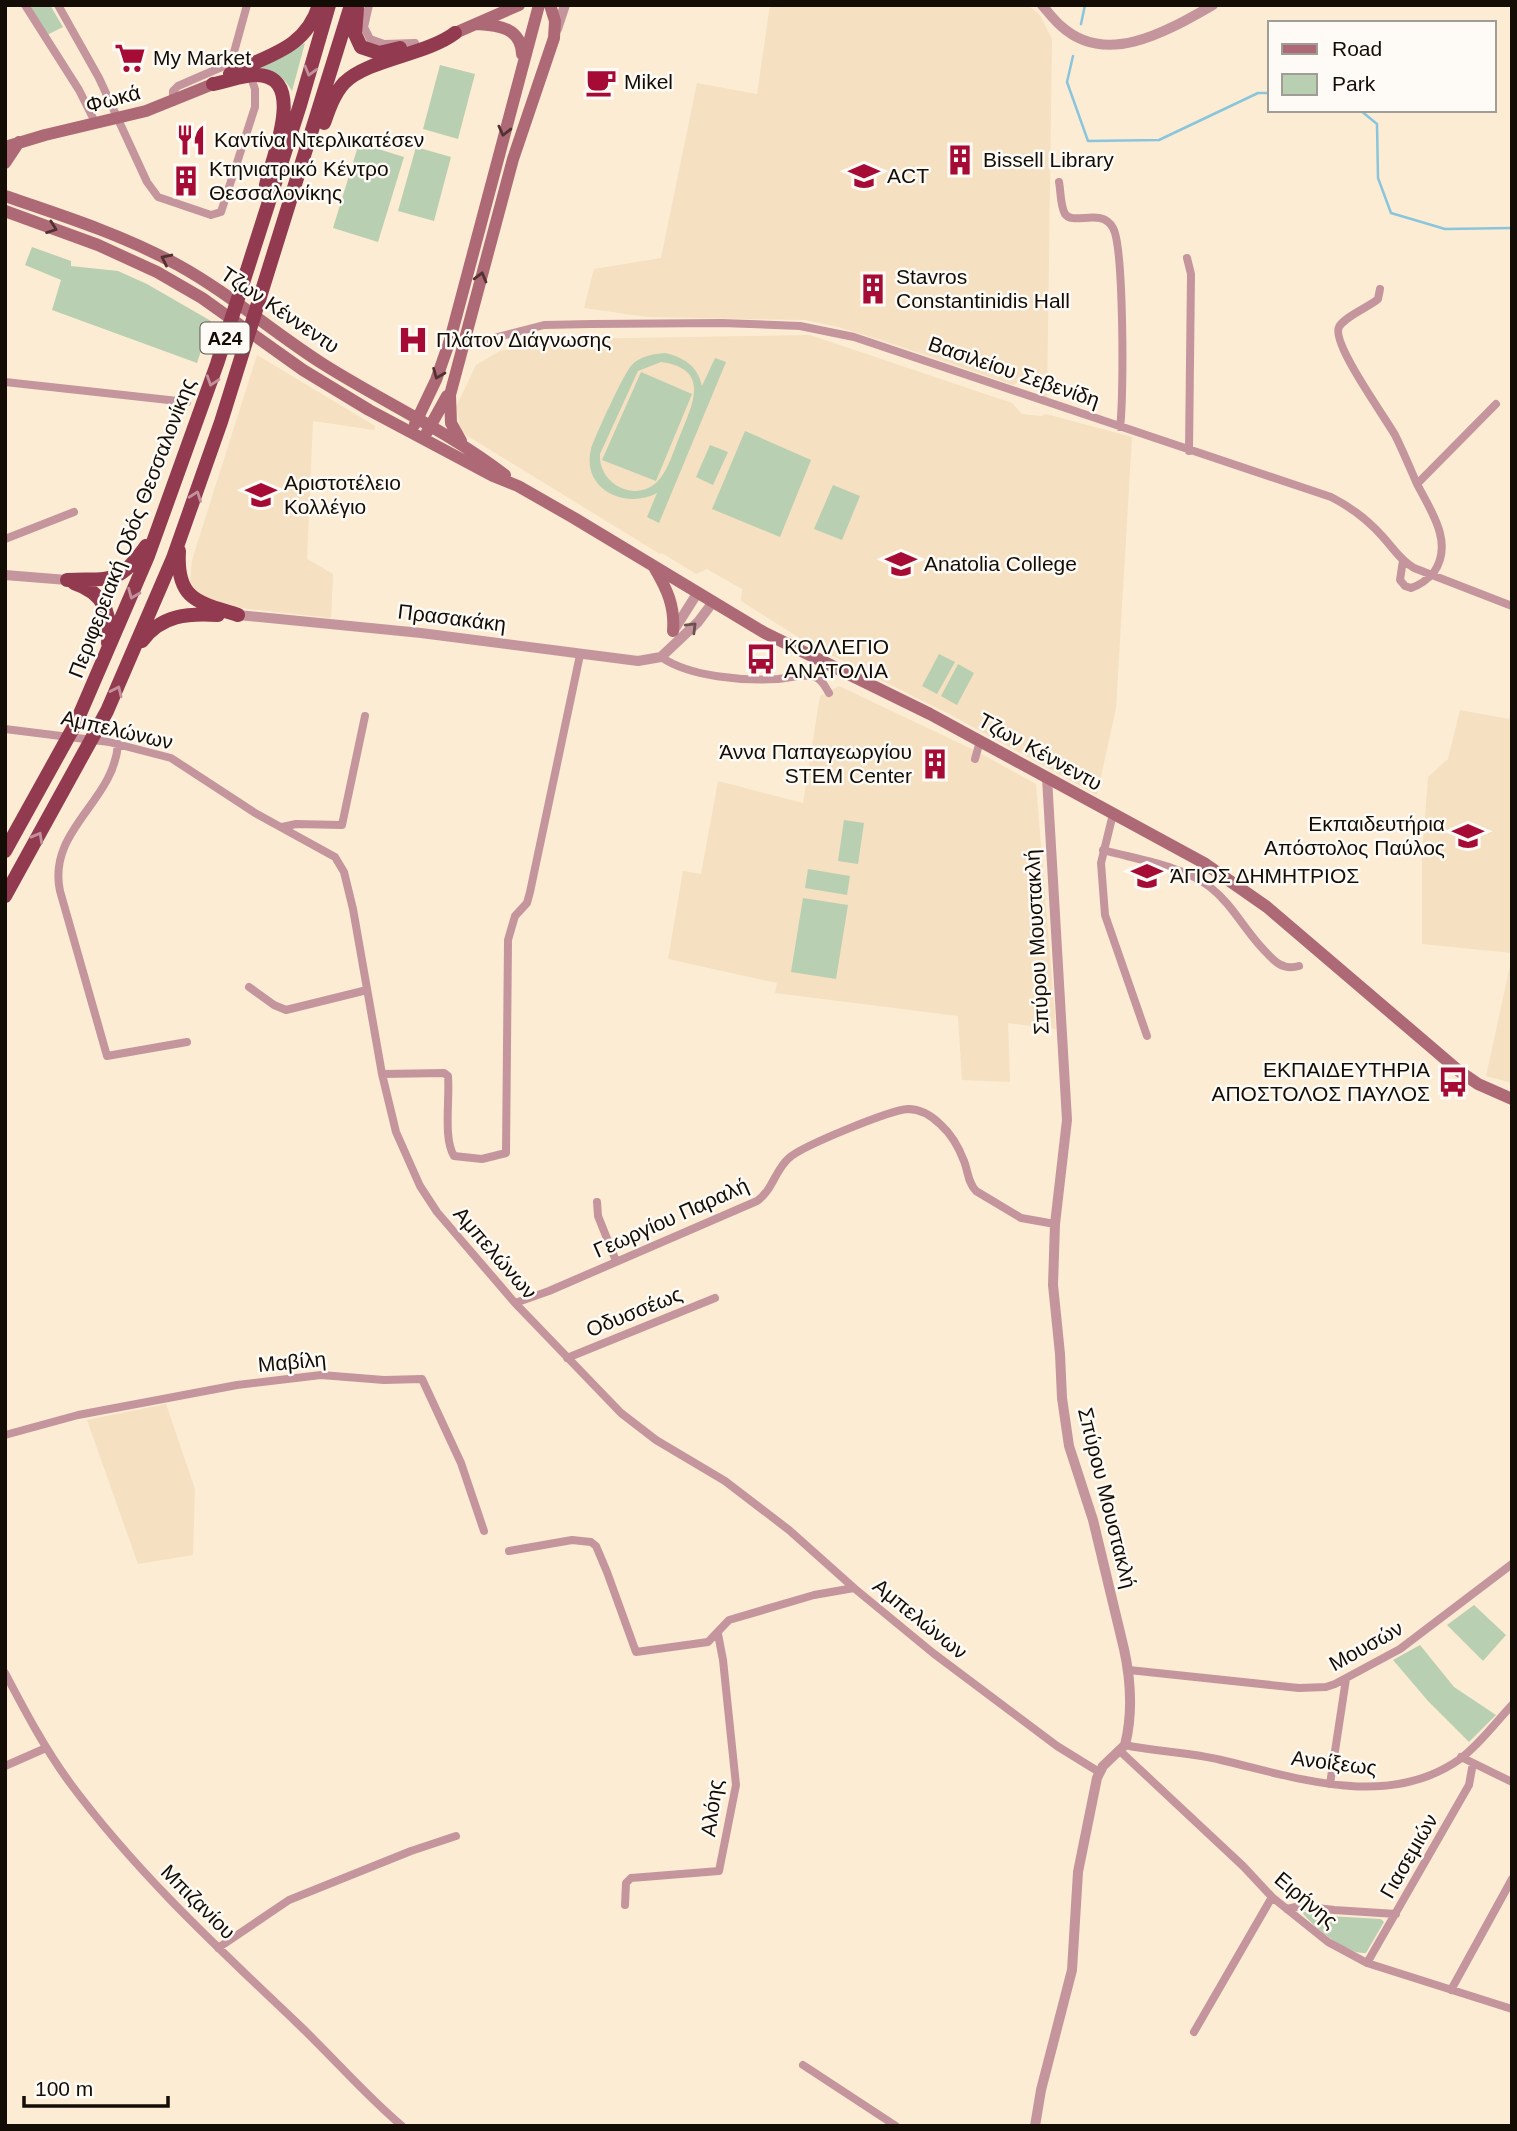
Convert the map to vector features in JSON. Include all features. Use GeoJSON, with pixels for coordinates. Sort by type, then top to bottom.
{"type":"FeatureCollection","features":[{"type":"Feature","properties":{"kind":"highway"},"geometry":{"type":"LineString","coordinates":[[213,84],[297,41],[309,29],[319,5]]}},
{"type":"Feature","properties":{"kind":"highway","name":"Περιφερειακή Οδός Θεσσαλονίκης"},"geometry":{"type":"LineString","coordinates":[[5,851],[76,723],[159,527],[204,405],[329,5]]}},
{"type":"Feature","properties":{"kind":"highway","name":"Περιφερειακή Οδός Θεσσαλονίκης"},"geometry":{"type":"LineString","coordinates":[[5,896],[97,730],[135,650],[182,533],[209,458],[351,5]]}},
{"type":"Feature","properties":{"kind":"highway"},"geometry":{"type":"LineString","coordinates":[[358,5],[355,34],[361,47],[379,53],[446,33],[455,33]]}},
{"type":"Feature","properties":{"kind":"highway"},"geometry":{"type":"LineString","coordinates":[[274,254],[296,203],[331,106],[345,83],[358,74],[441,42],[455,33]]}},
{"type":"Feature","properties":{"kind":"highway"},"geometry":{"type":"LineString","coordinates":[[213,84],[250,75],[274,80],[281,88],[283,121],[266,185],[261,228]]}},
{"type":"Feature","properties":{"kind":"highway"},"geometry":{"type":"LineString","coordinates":[[67,580],[101,580],[122,574],[133,565],[159,527]]}},
{"type":"Feature","properties":{"kind":"highway"},"geometry":{"type":"LineString","coordinates":[[182,533],[179,570],[188,594],[199,603],[238,615]]}},
{"type":"Feature","properties":{"kind":"highway"},"geometry":{"type":"LineString","coordinates":[[67,580],[94,592],[107,608],[110,633],[103,664]]}},
{"type":"Feature","properties":{"kind":"highway"},"geometry":{"type":"LineString","coordinates":[[135,650],[145,637],[169,618],[189,614],[238,615]]}},
{"type":"Feature","properties":{"kind":"main road"},"geometry":{"type":"LineString","coordinates":[[455,33],[519,5]]}},
{"type":"Feature","properties":{"kind":"main road"},"geometry":{"type":"LineString","coordinates":[[411,432],[436,380],[450,340],[539,5]]}},
{"type":"Feature","properties":{"kind":"main road"},"geometry":{"type":"LineString","coordinates":[[471,451],[451,423],[449,400],[513,159],[554,38],[555,21],[550,5]]}},
{"type":"Feature","properties":{"kind":"main road"},"geometry":{"type":"LineString","coordinates":[[477,24],[498,26],[513,33],[522,47],[522,65]]}},
{"type":"Feature","properties":{"kind":"main road","name":"Φωκά"},"geometry":{"type":"LineString","coordinates":[[5,147],[118,119],[173,102],[213,84]]}},
{"type":"Feature","properties":{"kind":"main road"},"geometry":{"type":"LineString","coordinates":[[6,163],[19,142]]}},
{"type":"Feature","properties":{"kind":"main road","name":"Τζων Κέννεντυ"},"geometry":{"type":"LineString","coordinates":[[7,194],[88,225],[179,265],[324,365],[430,425],[518,486]]}},
{"type":"Feature","properties":{"kind":"main road","name":"Τζων Κέννεντυ"},"geometry":{"type":"LineString","coordinates":[[5,211],[130,259],[181,285],[279,354],[369,410],[518,486],[803,654],[980,741],[1204,863],[1251,894],[1447,1062],[1478,1084],[1512,1099]]}},
{"type":"Feature","properties":{"kind":"main road"},"geometry":{"type":"LineString","coordinates":[[424,439],[455,374]]}},
{"type":"Feature","properties":{"kind":"main road"},"geometry":{"type":"LineString","coordinates":[[652,564],[672,604],[673,631]]}},
{"type":"Feature","properties":{"kind":"street"},"geometry":{"type":"LineString","coordinates":[[25,5],[79,90],[96,124]]}},
{"type":"Feature","properties":{"kind":"street"},"geometry":{"type":"LineString","coordinates":[[58,5],[99,78],[156,195],[216,215],[221,212],[255,107],[256,89],[250,75]]}},
{"type":"Feature","properties":{"kind":"street"},"geometry":{"type":"LineString","coordinates":[[173,102],[173,92],[178,86],[230,63],[247,5]]}},
{"type":"Feature","properties":{"kind":"street"},"geometry":{"type":"LineString","coordinates":[[369,5],[364,27],[370,39],[384,44],[415,43]]}},
{"type":"Feature","properties":{"kind":"street"},"geometry":{"type":"LineString","coordinates":[[554,38],[565,5]]}},
{"type":"Feature","properties":{"kind":"street"},"geometry":{"type":"LineString","coordinates":[[1042,5],[1062,27],[1082,39],[1125,45],[1144,41],[1213,5]]}},
{"type":"Feature","properties":{"kind":"street"},"geometry":{"type":"LineString","coordinates":[[1059,182],[1067,217],[1105,219],[1115,230],[1120,272],[1120,428]]}},
{"type":"Feature","properties":{"kind":"street"},"geometry":{"type":"LineString","coordinates":[[1187,258],[1191,274],[1189,451]]}},
{"type":"Feature","properties":{"kind":"street"},"geometry":{"type":"LineString","coordinates":[[1380,289],[1378,299],[1345,321],[1339,327],[1338,334],[1344,353],[1396,436],[1439,527],[1442,559],[1430,576],[1415,587],[1405,586],[1399,576],[1403,561]]}},
{"type":"Feature","properties":{"kind":"street","name":"Βασιλείου Σεβενίδη"},"geometry":{"type":"LineString","coordinates":[[464,343],[550,324],[722,323],[800,326],[854,337],[1120,428],[1319,492],[1360,514],[1403,561],[1430,576],[1510,604]]}},
{"type":"Feature","properties":{"kind":"street"},"geometry":{"type":"LineString","coordinates":[[5,382],[187,402]]}},
{"type":"Feature","properties":{"kind":"street"},"geometry":{"type":"LineString","coordinates":[[1417,484],[1496,404]]}},
{"type":"Feature","properties":{"kind":"street"},"geometry":{"type":"LineString","coordinates":[[5,539],[74,512]]}},
{"type":"Feature","properties":{"kind":"street"},"geometry":{"type":"LineString","coordinates":[[5,575],[67,580]]}},
{"type":"Feature","properties":{"kind":"street"},"geometry":{"type":"LineString","coordinates":[[665,653],[673,631],[698,592]]}},
{"type":"Feature","properties":{"kind":"street"},"geometry":{"type":"LineString","coordinates":[[665,653],[698,622],[713,602]]}},
{"type":"Feature","properties":{"kind":"street","name":"Πρασακάκη"},"geometry":{"type":"LineString","coordinates":[[238,615],[421,633],[638,661],[665,653],[683,669],[734,677],[817,677],[829,693]]}},
{"type":"Feature","properties":{"kind":"street"},"geometry":{"type":"LineString","coordinates":[[382,1074],[444,1073],[448,1076],[450,1096],[449,1146],[454,1156],[482,1159],[506,1153],[508,940],[515,916],[527,903],[530,892],[580,654]]}},
{"type":"Feature","properties":{"kind":"street"},"geometry":{"type":"LineString","coordinates":[[282,827],[296,824],[342,825],[365,716]]}},
{"type":"Feature","properties":{"kind":"street","name":"Αμπελώνων"},"geometry":{"type":"LineString","coordinates":[[5,729],[118,744],[143,749],[178,762],[255,813],[335,857],[344,872],[353,909],[382,1074],[396,1132],[420,1186],[437,1212],[515,1303],[621,1413],[656,1440],[725,1481],[789,1530],[933,1653],[1056,1746],[1099,1772]]}},
{"type":"Feature","properties":{"kind":"street"},"geometry":{"type":"LineString","coordinates":[[975,759],[980,741]]}},
{"type":"Feature","properties":{"kind":"street"},"geometry":{"type":"LineString","coordinates":[[118,744],[114,768],[70,836],[59,858],[56,875],[107,1056],[187,1042]]}},
{"type":"Feature","properties":{"kind":"street","name":"Σπύρου Μουστακλή"},"geometry":{"type":"LineString","coordinates":[[1047,778],[1067,1120],[1055,1224],[1054,1296],[1067,1435],[1097,1538],[1129,1670],[1130,1712],[1123,1748]]}},
{"type":"Feature","properties":{"kind":"street"},"geometry":{"type":"LineString","coordinates":[[1113,814],[1101,863],[1105,915],[1147,1036]]}},
{"type":"Feature","properties":{"kind":"street"},"geometry":{"type":"LineString","coordinates":[[1103,850],[1156,864],[1209,885],[1226,901],[1247,931],[1280,966],[1299,966]]}},
{"type":"Feature","properties":{"kind":"street"},"geometry":{"type":"LineString","coordinates":[[249,987],[286,1010],[367,990]]}},
{"type":"Feature","properties":{"kind":"street","name":"Γεωργίου Παραλή"},"geometry":{"type":"LineString","coordinates":[[515,1303],[549,1291],[757,1201],[767,1192],[782,1166],[793,1155],[857,1126],[904,1110],[922,1111],[943,1127],[961,1153],[971,1185],[976,1191],[1021,1218],[1055,1224]]}},
{"type":"Feature","properties":{"kind":"street"},"geometry":{"type":"LineString","coordinates":[[597,1202],[598,1216],[616,1261]]}},
{"type":"Feature","properties":{"kind":"street","name":"Οδυσσέως"},"geometry":{"type":"LineString","coordinates":[[567,1358],[715,1298]]}},
{"type":"Feature","properties":{"kind":"street","name":"Μαβίλη"},"geometry":{"type":"LineString","coordinates":[[5,1435],[78,1415],[237,1385],[321,1375],[384,1380],[422,1379],[461,1463],[484,1531]]}},
{"type":"Feature","properties":{"kind":"street"},"geometry":{"type":"LineString","coordinates":[[509,1551],[572,1540],[591,1542],[596,1546],[623,1613],[634,1651],[708,1642],[729,1620],[814,1595],[854,1588]]}},
{"type":"Feature","properties":{"kind":"street","name":"Μουσών"},"geometry":{"type":"LineString","coordinates":[[1129,1670],[1299,1688],[1326,1687],[1346,1679],[1416,1638],[1512,1564]]}},
{"type":"Feature","properties":{"kind":"street","name":"Αλόης"},"geometry":{"type":"LineString","coordinates":[[625,1905],[626,1883],[631,1878],[719,1871],[736,1785],[718,1634]]}},
{"type":"Feature","properties":{"kind":"street","name":"Μπιζανίου"},"geometry":{"type":"LineString","coordinates":[[5,1673],[46,1748],[125,1853],[353,2082],[402,2126]]}},
{"type":"Feature","properties":{"kind":"street"},"geometry":{"type":"LineString","coordinates":[[1330,1784],[1346,1679]]}},
{"type":"Feature","properties":{"kind":"street","name":"Ανοίξεως"},"geometry":{"type":"LineString","coordinates":[[1123,1748],[1215,1758],[1330,1784],[1370,1787],[1399,1784],[1432,1773],[1461,1758],[1512,1704]]}},
{"type":"Feature","properties":{"kind":"street"},"geometry":{"type":"LineString","coordinates":[[5,1766],[46,1748]]}},
{"type":"Feature","properties":{"kind":"street"},"geometry":{"type":"LineString","coordinates":[[1035,2126],[1041,2091],[1072,1970],[1078,1872],[1099,1772],[1105,1763],[1123,1748]]}},
{"type":"Feature","properties":{"kind":"street","name":"Ειρήνης"},"geometry":{"type":"LineString","coordinates":[[1123,1748],[1272,1897],[1328,1942],[1367,1963],[1512,2009]]}},
{"type":"Feature","properties":{"kind":"street"},"geometry":{"type":"LineString","coordinates":[[1461,1758],[1512,1782]]}},
{"type":"Feature","properties":{"kind":"street","name":"Γιασεμιών"},"geometry":{"type":"LineString","coordinates":[[1367,1963],[1469,1785],[1473,1763]]}},
{"type":"Feature","properties":{"kind":"street"},"geometry":{"type":"LineString","coordinates":[[218,1948],[289,1900],[456,1836]]}},
{"type":"Feature","properties":{"kind":"street"},"geometry":{"type":"LineString","coordinates":[[1451,1990],[1512,1880]]}},
{"type":"Feature","properties":{"kind":"street"},"geometry":{"type":"LineString","coordinates":[[1194,2032],[1272,1897]]}},
{"type":"Feature","properties":{"kind":"street"},"geometry":{"type":"LineString","coordinates":[[1287,1909],[1297,1906],[1396,1914]]}},
{"type":"Feature","properties":{"kind":"street"},"geometry":{"type":"LineString","coordinates":[[803,2066],[896,2126]]}},
{"type":"Feature","properties":{"kind":"shaded area","name":"ACT"},"geometry":{"type":"Polygon","coordinates":[[[770,5],[1028,5],[1040,15],[1052,39],[1047,399],[1040,394],[1033,377],[1023,376],[1021,381],[1013,385],[890,343],[805,320],[647,317],[584,308],[594,269],[661,258],[697,83],[757,94],[770,5]]]}},
{"type":"Feature","properties":{"kind":"shaded area","name":"Anatolia College"},"geometry":{"type":"Polygon","coordinates":[[[810,335],[1012,403],[1022,414],[1046,414],[1132,437],[1116,708],[1097,795],[951,715],[809,644],[741,601],[742,589],[707,569],[696,574],[660,554],[461,432],[456,407],[476,365],[500,351],[573,339],[810,335]]]}},
{"type":"Feature","properties":{"kind":"shaded area","name":"Αριστοτέλειο Κολλέγιο"},"geometry":{"type":"Polygon","coordinates":[[[257,355],[375,426],[374,430],[313,421],[307,559],[333,574],[331,618],[222,606],[196,592],[190,582],[192,560],[257,355]]]}},
{"type":"Feature","properties":{"kind":"shaded area"},"geometry":{"type":"Polygon","coordinates":[[[839,686],[976,751],[1036,784],[1056,1029],[1008,1023],[1010,1082],[962,1080],[958,1016],[775,993],[777,983],[668,959],[683,871],[701,874],[718,781],[803,803],[820,696],[839,686]]]}},
{"type":"Feature","properties":{"kind":"shaded area","name":"Εκπαιδευτήρια Απόστολος Παύλος"},"geometry":{"type":"Polygon","coordinates":[[[1512,705],[1512,953],[1422,944],[1422,856],[1428,777],[1448,759],[1460,710],[1509,719],[1512,705]]]}},
{"type":"Feature","properties":{"kind":"shaded area"},"geometry":{"type":"Polygon","coordinates":[[[1512,957],[1512,1083],[1486,1076],[1512,957]]]}},
{"type":"Feature","properties":{"kind":"shaded area"},"geometry":{"type":"Polygon","coordinates":[[[166,1404],[195,1489],[193,1555],[138,1564],[87,1420],[166,1404]]]}},
{"type":"Feature","properties":{"kind":"green space"},"geometry":{"type":"Polygon","coordinates":[[[28,5],[50,5],[63,27],[47,35],[28,5]]]}},
{"type":"Feature","properties":{"kind":"green space"},"geometry":{"type":"Polygon","coordinates":[[[305,43],[292,91],[284,80],[275,74],[252,69],[305,43]]]}},
{"type":"Feature","properties":{"kind":"green space"},"geometry":{"type":"Polygon","coordinates":[[[440,65],[475,74],[458,139],[423,129],[440,65]]]}},
{"type":"Feature","properties":{"kind":"green space"},"geometry":{"type":"Polygon","coordinates":[[[359,143],[404,157],[378,242],[333,228],[359,143]]]}},
{"type":"Feature","properties":{"kind":"green space"},"geometry":{"type":"Polygon","coordinates":[[[416,147],[451,157],[434,221],[398,211],[416,147]]]}},
{"type":"Feature","properties":{"kind":"green space"},"geometry":{"type":"Polygon","coordinates":[[[32,247],[71,261],[71,266],[118,271],[147,284],[211,321],[197,363],[52,310],[61,280],[25,265],[32,247]]]}},
{"type":"Feature","properties":{"kind":"green space"},"geometry":{"type":"Polygon","coordinates":[[[665,353],[689,364],[697,373],[702,386],[715,358],[726,362],[659,523],[647,517],[657,493],[645,498],[619,497],[599,485],[590,463],[593,443],[627,371],[646,356],[665,353]],[[661,362],[638,371],[600,454],[605,474],[619,487],[639,491],[648,488],[661,478],[667,467],[689,414],[694,391],[693,381],[687,372],[661,362]]]}},
{"type":"Feature","properties":{"kind":"green space"},"geometry":{"type":"Polygon","coordinates":[[[641,372],[692,394],[656,481],[602,460],[641,372]]]}},
{"type":"Feature","properties":{"kind":"green space"},"geometry":{"type":"Polygon","coordinates":[[[745,431],[811,460],[780,537],[712,509],[745,431]]]}},
{"type":"Feature","properties":{"kind":"green space"},"geometry":{"type":"Polygon","coordinates":[[[710,445],[728,452],[713,485],[696,477],[710,445]]]}},
{"type":"Feature","properties":{"kind":"green space"},"geometry":{"type":"Polygon","coordinates":[[[833,485],[860,496],[842,540],[814,529],[833,485]]]}},
{"type":"Feature","properties":{"kind":"green space"},"geometry":{"type":"Polygon","coordinates":[[[939,654],[955,662],[937,694],[922,686],[939,654]]]}},
{"type":"Feature","properties":{"kind":"green space"},"geometry":{"type":"Polygon","coordinates":[[[958,664],[974,673],[957,705],[941,696],[958,664]]]}},
{"type":"Feature","properties":{"kind":"green space"},"geometry":{"type":"Polygon","coordinates":[[[844,820],[864,823],[858,864],[838,861],[844,820]]]}},
{"type":"Feature","properties":{"kind":"green space"},"geometry":{"type":"Polygon","coordinates":[[[808,869],[850,876],[847,895],[805,888],[808,869]]]}},
{"type":"Feature","properties":{"kind":"green space"},"geometry":{"type":"Polygon","coordinates":[[[803,898],[848,905],[836,979],[791,972],[803,898]]]}},
{"type":"Feature","properties":{"kind":"green space"},"geometry":{"type":"Polygon","coordinates":[[[1474,1605],[1506,1635],[1483,1661],[1447,1625],[1474,1605]]]}},
{"type":"Feature","properties":{"kind":"green space"},"geometry":{"type":"Polygon","coordinates":[[[1420,1645],[1454,1687],[1496,1715],[1469,1742],[1428,1701],[1393,1660],[1420,1645]]]}},
{"type":"Feature","properties":{"kind":"green space"},"geometry":{"type":"Polygon","coordinates":[[[1301,1911],[1328,1916],[1381,1919],[1384,1922],[1366,1953],[1358,1952],[1330,1938],[1301,1911]]]}},
{"type":"Feature","properties":{"kind":"waterway"},"geometry":{"type":"LineString","coordinates":[[1081,24],[1085,5]]}},
{"type":"Feature","properties":{"kind":"waterway"},"geometry":{"type":"LineString","coordinates":[[1073,56],[1067,82],[1088,141],[1159,140],[1258,93],[1268,93]]}},
{"type":"Feature","properties":{"kind":"waterway"},"geometry":{"type":"LineString","coordinates":[[1362,112],[1377,124],[1378,178],[1391,213],[1445,229],[1512,228]]}},
{"type":"Feature","properties":{"kind":"place","name":"My Market"},"geometry":{"type":"Point","coordinates":[130,58]}},
{"type":"Feature","properties":{"kind":"place","name":"Mikel"},"geometry":{"type":"Point","coordinates":[601,82]}},
{"type":"Feature","properties":{"kind":"place","name":"Καντίνα Ντερλικατέσεν"},"geometry":{"type":"Point","coordinates":[191,140]}},
{"type":"Feature","properties":{"kind":"place","name":"Bissell Library"},"geometry":{"type":"Point","coordinates":[960,160]}},
{"type":"Feature","properties":{"kind":"place","name":"ACT"},"geometry":{"type":"Point","coordinates":[864,176]}},
{"type":"Feature","properties":{"kind":"place","name":"Κτηνιατρικό Κέντρο Θεσσαλονίκης"},"geometry":{"type":"Point","coordinates":[186,181]}},
{"type":"Feature","properties":{"kind":"place","name":"Stavros Constantinidis Hall"},"geometry":{"type":"Point","coordinates":[873,289]}},
{"type":"Feature","properties":{"kind":"place","name":"Πλάτον Διάγνωσης"},"geometry":{"type":"Point","coordinates":[413,340]}},
{"type":"Feature","properties":{"kind":"place","name":"Αριστοτέλειο Κολλέγιο"},"geometry":{"type":"Point","coordinates":[261,495]}},
{"type":"Feature","properties":{"kind":"place","name":"Anatolia College"},"geometry":{"type":"Point","coordinates":[901,564]}},
{"type":"Feature","properties":{"kind":"place","name":"ΚΟΛΛΕΓΙΟ ΑΝΑΤΟΛΙΑ"},"geometry":{"type":"Point","coordinates":[761,659]}},
{"type":"Feature","properties":{"kind":"place","name":"Άννα Παπαγεωργίου STEM Center"},"geometry":{"type":"Point","coordinates":[935,764]}},
{"type":"Feature","properties":{"kind":"place","name":"Εκπαιδευτήρια Απόστολος Παύλος"},"geometry":{"type":"Point","coordinates":[1468,836]}},
{"type":"Feature","properties":{"kind":"place","name":"ΆΓΙΟΣ ΔΗΜΗΤΡΙΟΣ"},"geometry":{"type":"Point","coordinates":[1147,876]}},
{"type":"Feature","properties":{"kind":"place","name":"ΕΚΠΑΙΔΕΥΤΗΡΙΑ ΑΠΟΣΤΟΛΟΣ ΠΑΥΛΟΣ"},"geometry":{"type":"Point","coordinates":[1453,1082]}}]}
